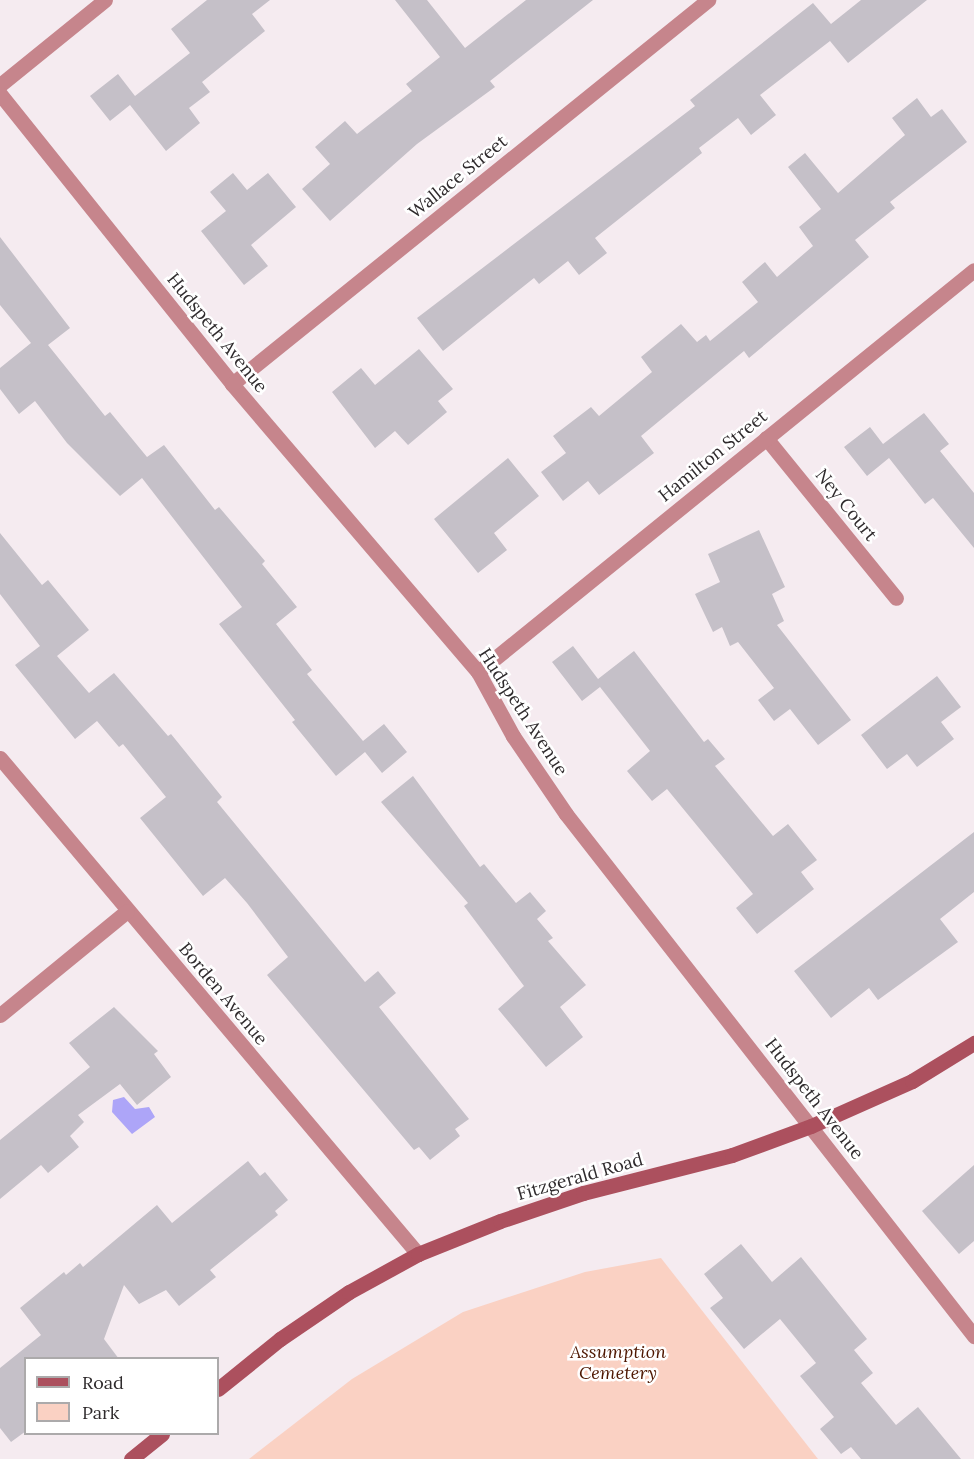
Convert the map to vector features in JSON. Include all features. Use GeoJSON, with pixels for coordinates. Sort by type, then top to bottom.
{"type":"FeatureCollection","features":[{"type":"Feature","properties":{"kind":"main road","name":"Fitzgerald Road"},"geometry":{"type":"LineString","coordinates":[[219,1388],[280,1339],[349,1292],[418,1254],[573,1197],[732,1155],[811,1126],[912,1081],[974,1043]]}},
{"type":"Feature","properties":{"kind":"main road"},"geometry":{"type":"LineString","coordinates":[[131,1459],[161,1435]]}},
{"type":"Feature","properties":{"kind":"street"},"geometry":{"type":"LineString","coordinates":[[0,85],[105,0]]}},
{"type":"Feature","properties":{"kind":"street","name":"Wallace Street"},"geometry":{"type":"LineString","coordinates":[[232,384],[708,0]]}},
{"type":"Feature","properties":{"kind":"street","name":"Hudspeth Avenue"},"geometry":{"type":"LineString","coordinates":[[0,94],[232,384],[478,672],[513,736],[566,814],[974,1336]]}},
{"type":"Feature","properties":{"kind":"street","name":"Hamilton Street"},"geometry":{"type":"LineString","coordinates":[[478,672],[974,270]]}},
{"type":"Feature","properties":{"kind":"street","name":"Ney Court"},"geometry":{"type":"LineString","coordinates":[[766,438],[896,598]]}},
{"type":"Feature","properties":{"kind":"street","name":"Borden Avenue"},"geometry":{"type":"LineString","coordinates":[[0,758],[418,1254]]}},
{"type":"Feature","properties":{"kind":"street"},"geometry":{"type":"LineString","coordinates":[[0,1015],[127,911]]}},
{"type":"Feature","properties":{"kind":"green space","name":"Assumption Cemetery"},"geometry":{"type":"Polygon","coordinates":[[[661,1258],[818,1459],[249,1459],[352,1379],[463,1312],[585,1272],[661,1258]]]}},
{"type":"Feature","properties":{"kind":"shaded area"},"geometry":{"type":"Polygon","coordinates":[[[124,1097],[135,1109],[149,1107],[155,1117],[132,1134],[112,1112],[113,1100],[124,1097]]]}},
{"type":"Feature","properties":{"kind":"building"},"geometry":{"type":"Polygon","coordinates":[[[207,0],[270,0],[252,14],[265,31],[202,82],[210,92],[189,108],[200,123],[166,151],[130,105],[110,121],[90,96],[118,74],[135,96],[190,53],[171,29],[207,0]]]}},
{"type":"Feature","properties":{"kind":"building"},"geometry":{"type":"Polygon","coordinates":[[[395,0],[427,0],[465,48],[526,0],[593,0],[490,81],[495,87],[417,144],[330,221],[302,189],[330,164],[315,147],[345,121],[357,134],[412,91],[406,84],[440,57],[395,0]]]}},
{"type":"Feature","properties":{"kind":"building"},"geometry":{"type":"Polygon","coordinates":[[[861,0],[927,0],[848,63],[830,41],[760,95],[776,115],[751,135],[738,118],[699,148],[702,153],[595,238],[607,253],[579,275],[568,261],[539,284],[534,278],[443,351],[417,318],[695,106],[690,100],[813,3],[831,24],[861,0]]]}},
{"type":"Feature","properties":{"kind":"building"},"geometry":{"type":"Polygon","coordinates":[[[917,98],[931,117],[942,109],[967,142],[890,202],[895,208],[855,240],[869,257],[749,358],[744,351],[641,436],[654,453],[599,495],[588,481],[563,501],[541,472],[566,453],[553,436],[591,407],[599,416],[652,372],[641,357],[681,324],[697,342],[706,335],[710,341],[758,302],[742,282],[765,262],[777,277],[813,246],[799,227],[821,209],[788,167],[805,153],[838,193],[905,135],[892,118],[917,98]]]}},
{"type":"Feature","properties":{"kind":"building"},"geometry":{"type":"Polygon","coordinates":[[[233,173],[247,190],[268,173],[296,207],[251,245],[268,266],[244,285],[201,231],[226,211],[210,192],[233,173]]]}},
{"type":"Feature","properties":{"kind":"building"},"geometry":{"type":"Polygon","coordinates":[[[0,237],[70,328],[48,345],[105,416],[110,412],[147,457],[164,445],[215,510],[219,507],[265,561],[262,564],[297,607],[276,624],[312,670],[307,674],[363,741],[384,724],[407,752],[382,773],[365,752],[336,776],[292,722],[295,720],[219,624],[242,607],[142,478],[120,496],[67,443],[35,401],[19,414],[0,389],[0,368],[31,343],[0,305],[0,237]]]}},
{"type":"Feature","properties":{"kind":"building"},"geometry":{"type":"Polygon","coordinates":[[[419,349],[453,389],[438,401],[447,412],[408,445],[395,431],[375,448],[332,392],[361,368],[375,385],[419,349]]]}},
{"type":"Feature","properties":{"kind":"building"},"geometry":{"type":"Polygon","coordinates":[[[924,413],[949,444],[940,451],[974,493],[974,548],[933,498],[925,504],[889,458],[867,476],[844,447],[870,427],[883,444],[924,413]]]}},
{"type":"Feature","properties":{"kind":"building"},"geometry":{"type":"Polygon","coordinates":[[[508,458],[539,496],[494,533],[507,550],[478,573],[434,519],[508,458]]]}},
{"type":"Feature","properties":{"kind":"building"},"geometry":{"type":"Polygon","coordinates":[[[759,530],[785,587],[772,594],[784,621],[777,625],[851,720],[818,745],[790,709],[774,721],[758,700],[774,688],[738,642],[730,646],[722,627],[713,632],[695,594],[720,582],[708,554],[759,530]]]}},
{"type":"Feature","properties":{"kind":"building"},"geometry":{"type":"Polygon","coordinates":[[[0,533],[42,585],[48,580],[89,630],[57,656],[89,693],[114,673],[168,736],[171,734],[222,797],[217,802],[365,982],[378,971],[396,993],[379,1007],[469,1119],[455,1129],[460,1136],[430,1160],[419,1147],[414,1150],[267,975],[288,957],[247,903],[225,878],[203,896],[140,818],[166,797],[123,744],[119,747],[97,721],[75,739],[15,665],[40,646],[0,594],[0,533]]]}},
{"type":"Feature","properties":{"kind":"building"},"geometry":{"type":"Polygon","coordinates":[[[573,646],[598,679],[634,651],[704,742],[708,739],[725,759],[715,766],[773,836],[788,824],[817,860],[801,872],[814,889],[757,934],[736,908],[753,894],[667,789],[652,801],[627,771],[650,751],[600,687],[582,701],[552,662],[573,646]]]}},
{"type":"Feature","properties":{"kind":"building"},"geometry":{"type":"Polygon","coordinates":[[[937,676],[961,707],[941,722],[954,739],[917,767],[907,754],[887,769],[861,735],[937,676]]]}},
{"type":"Feature","properties":{"kind":"building"},"geometry":{"type":"Polygon","coordinates":[[[413,776],[480,867],[484,864],[516,903],[530,892],[546,911],[537,919],[553,938],[548,941],[586,985],[560,1007],[583,1037],[546,1067],[498,1009],[524,986],[464,906],[468,903],[381,802],[413,776]]]}},
{"type":"Feature","properties":{"kind":"building"},"geometry":{"type":"Polygon","coordinates":[[[974,832],[974,892],[940,919],[958,942],[878,1000],[869,988],[831,1018],[794,971],[974,832]]]}},
{"type":"Feature","properties":{"kind":"building"},"geometry":{"type":"Polygon","coordinates":[[[114,1007],[158,1051],[154,1054],[171,1077],[137,1105],[120,1084],[78,1115],[84,1122],[70,1136],[79,1147],[48,1173],[41,1165],[0,1199],[0,1140],[90,1067],[69,1043],[114,1007]]]}},
{"type":"Feature","properties":{"kind":"building"},"geometry":{"type":"Polygon","coordinates":[[[248,1161],[260,1176],[265,1172],[288,1200],[275,1211],[278,1215],[210,1270],[216,1277],[179,1306],[166,1290],[139,1304],[124,1285],[104,1339],[118,1357],[24,1357],[24,1432],[11,1442],[0,1428],[0,1368],[41,1335],[20,1308],[64,1272],[66,1275],[80,1263],[83,1267],[157,1205],[172,1223],[248,1161]]]}},
{"type":"Feature","properties":{"kind":"building"},"geometry":{"type":"Polygon","coordinates":[[[974,1165],[974,1241],[959,1254],[922,1211],[974,1165]]]}},
{"type":"Feature","properties":{"kind":"building"},"geometry":{"type":"Polygon","coordinates":[[[741,1244],[772,1282],[801,1257],[867,1339],[854,1350],[873,1373],[861,1383],[896,1425],[918,1407],[961,1459],[861,1459],[851,1447],[841,1454],[820,1429],[834,1417],[800,1376],[816,1363],[780,1319],[744,1349],[710,1308],[723,1298],[704,1274],[741,1244]]]}}]}
